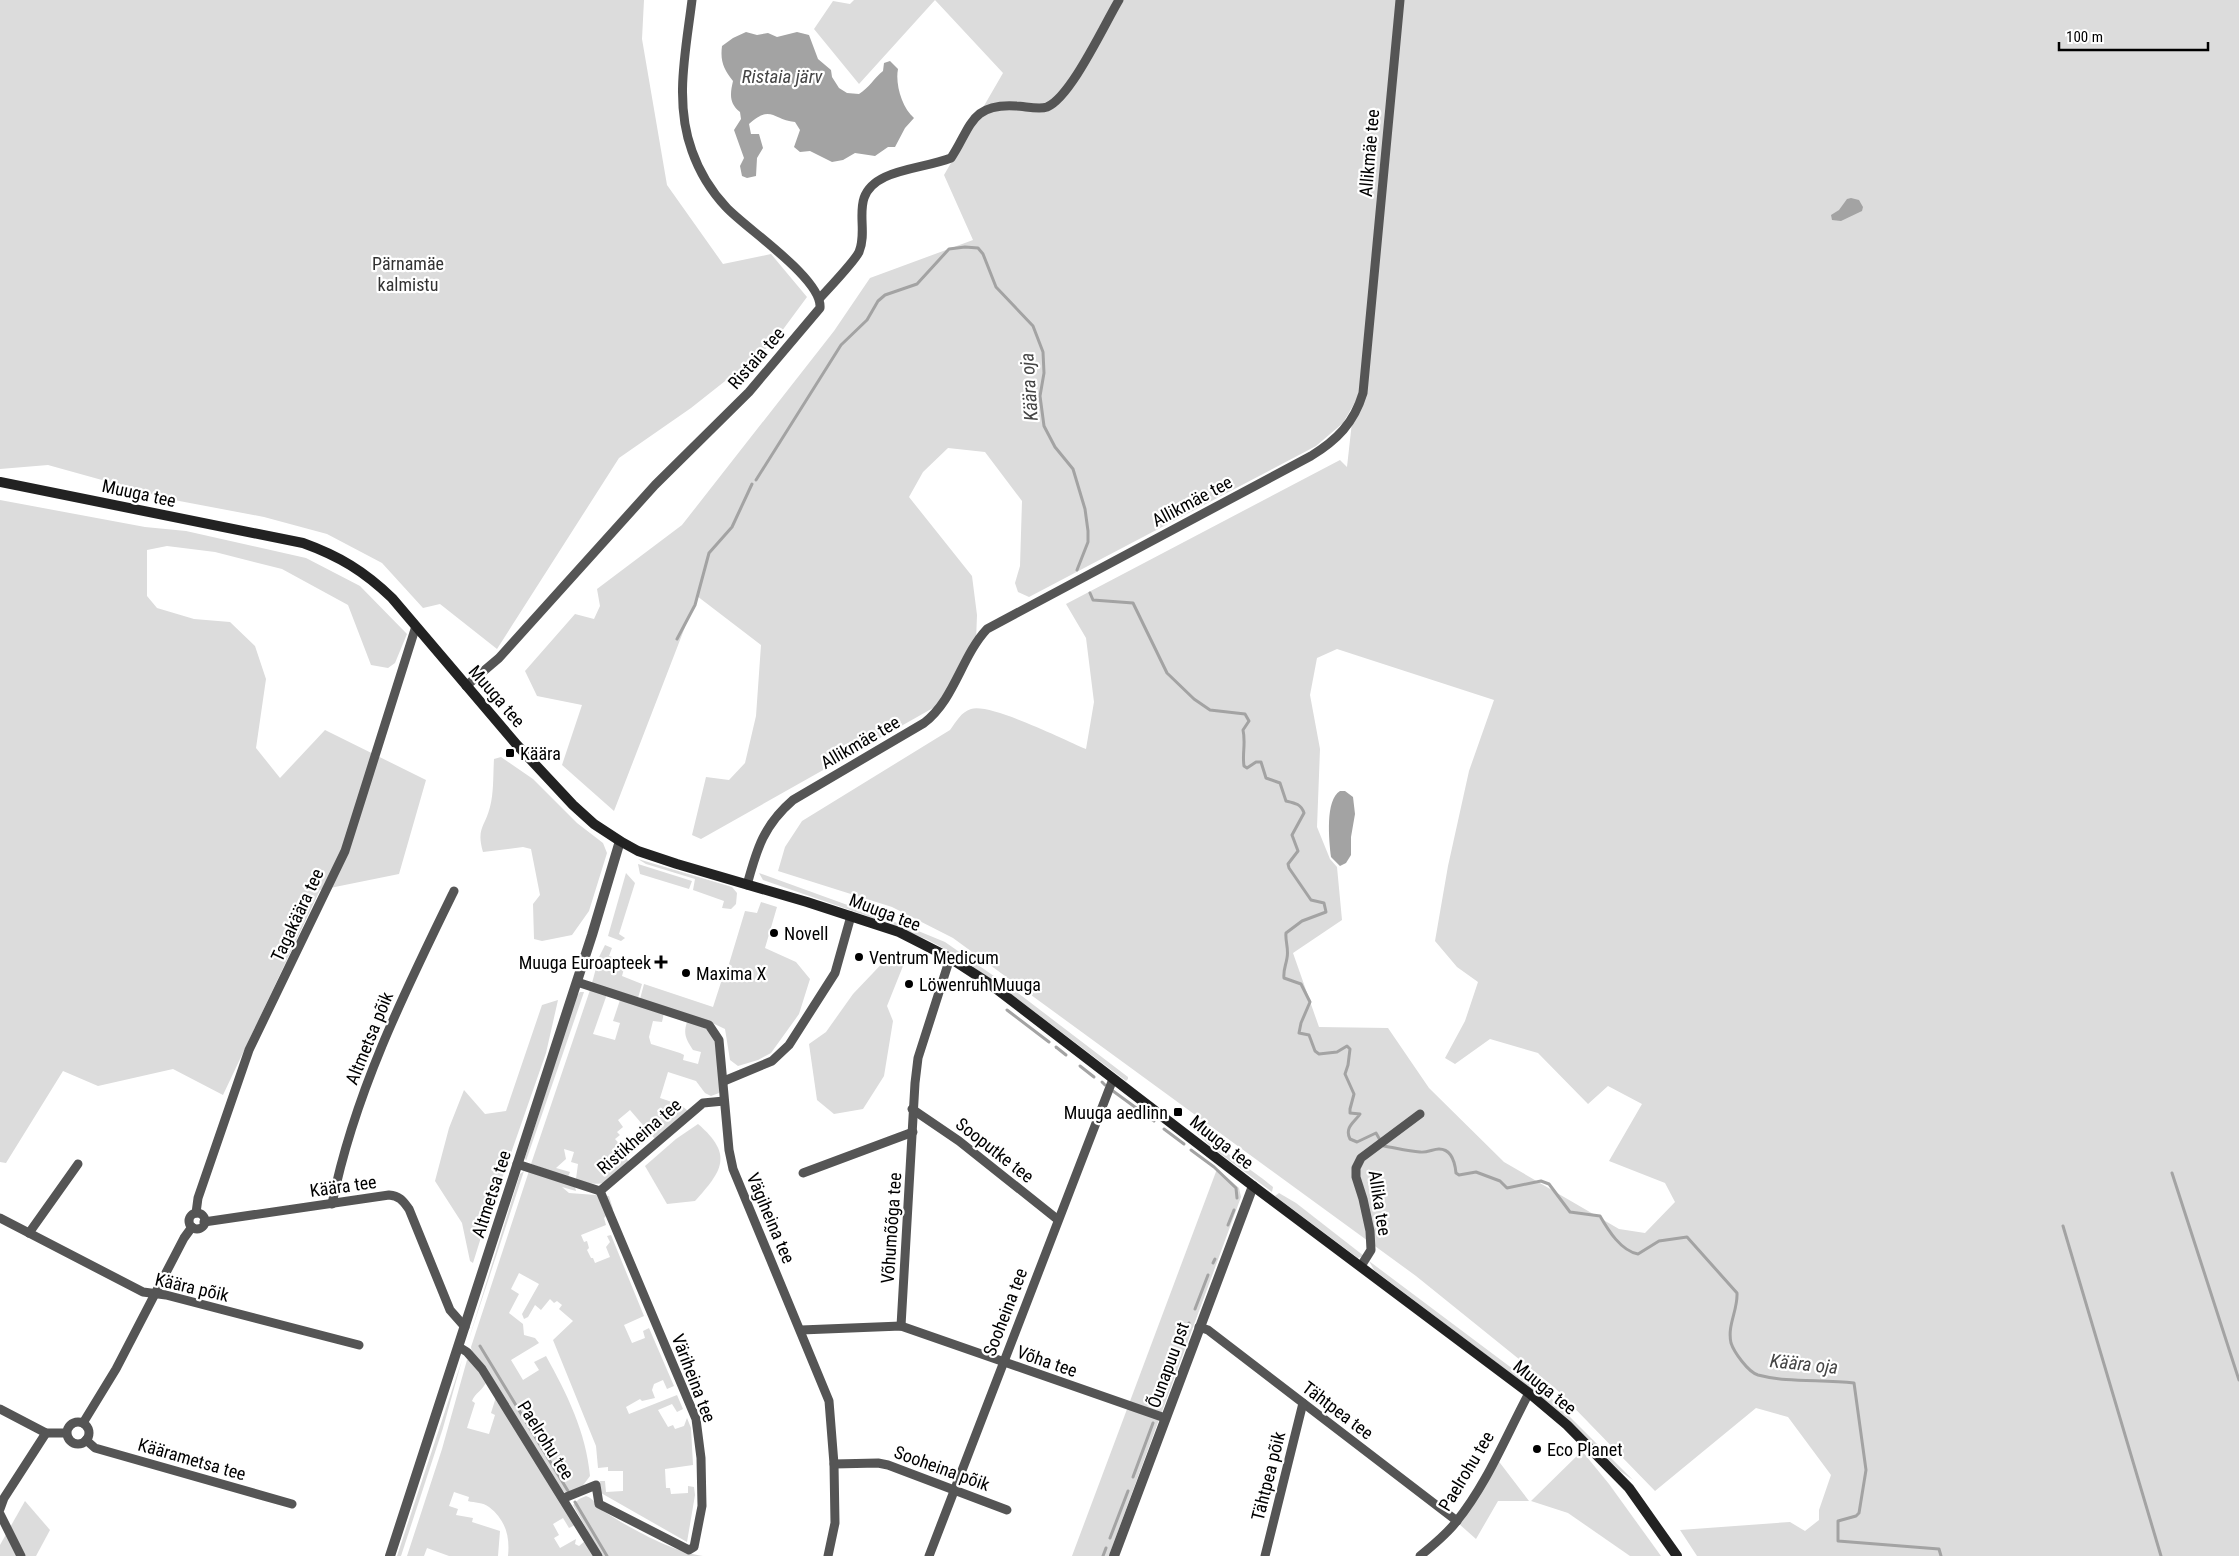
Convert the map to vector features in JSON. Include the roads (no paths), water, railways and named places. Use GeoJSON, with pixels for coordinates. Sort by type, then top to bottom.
{"type":"FeatureCollection","features":[{"type":"Feature","properties":{"kind":"main road","name":"Muuga tee"},"geometry":{"type":"LineString","coordinates":[[0,482],[310,545],[343,559],[372,578],[392,598],[517,744],[594,824],[620,842],[638,851],[899,932],[950,958],[990,984],[1253,1186],[1529,1393],[1567,1425],[1623,1482],[1677,1556]]}},
{"type":"Feature","properties":{"kind":"street"},"geometry":{"type":"LineString","coordinates":[[692,0],[682,93],[684,119],[692,152],[706,179],[721,201],[793,265],[820,298]]}},
{"type":"Feature","properties":{"kind":"street","name":"Ristaia tee"},"geometry":{"type":"LineString","coordinates":[[466,686],[499,658],[655,485],[750,392],[820,308],[820,298],[859,252],[862,236],[862,201],[874,185],[884,177],[951,158],[959,146],[967,126],[979,113],[997,106],[1046,108],[1067,92],[1119,0]]}},
{"type":"Feature","properties":{"kind":"street","name":"Allikmäe tee"},"geometry":{"type":"LineString","coordinates":[[747,885],[759,845],[767,827],[777,814],[793,800],[924,723],[937,713],[966,660],[988,629],[1311,456],[1333,442],[1351,422],[1362,393],[1400,0]]}},
{"type":"Feature","properties":{"kind":"street","name":"Tagakäära tee"},"geometry":{"type":"LineString","coordinates":[[196,1213],[198,1198],[249,1050],[345,851],[416,626]]}},
{"type":"Feature","properties":{"kind":"street","name":"Altmetsa tee"},"geometry":{"type":"LineString","coordinates":[[390,1556],[577,982],[620,842]]}},
{"type":"Feature","properties":{"kind":"street","name":"Altmetsa põik"},"geometry":{"type":"LineString","coordinates":[[332,1204],[336,1183],[371,1074],[400,1002],[454,891]]}},
{"type":"Feature","properties":{"kind":"street"},"geometry":{"type":"LineString","coordinates":[[724,1081],[772,1061],[789,1045],[835,973],[851,916]]}},
{"type":"Feature","properties":{"kind":"street","name":"Võhumõõga tee"},"geometry":{"type":"LineString","coordinates":[[901,1326],[913,1132],[912,1109],[918,1058],[950,958]]}},
{"type":"Feature","properties":{"kind":"street","name":"Vägiheina tee"},"geometry":{"type":"LineString","coordinates":[[577,982],[709,1025],[719,1040],[724,1081],[724,1101],[733,1169],[829,1401],[834,1464],[835,1523],[828,1556]]}},
{"type":"Feature","properties":{"kind":"street","name":"Sooheina tee"},"geometry":{"type":"LineString","coordinates":[[929,1556],[1004,1363],[1057,1219],[1113,1079]]}},
{"type":"Feature","properties":{"kind":"street","name":"Ristikheina tee"},"geometry":{"type":"LineString","coordinates":[[517,1164],[600,1191],[703,1103],[724,1101]]}},
{"type":"Feature","properties":{"kind":"street","name":"Sooputke tee"},"geometry":{"type":"LineString","coordinates":[[912,1109],[958,1141],[1057,1219]]}},
{"type":"Feature","properties":{"kind":"street","name":"Allika tee"},"geometry":{"type":"LineString","coordinates":[[1361,1266],[1371,1250],[1370,1231],[1356,1177],[1356,1168],[1361,1158],[1420,1114]]}},
{"type":"Feature","properties":{"kind":"street"},"geometry":{"type":"LineString","coordinates":[[803,1173],[913,1132]]}},
{"type":"Feature","properties":{"kind":"street"},"geometry":{"type":"LineString","coordinates":[[29,1233],[78,1164]]}},
{"type":"Feature","properties":{"kind":"street","name":"Õunapuu pst"},"geometry":{"type":"LineString","coordinates":[[1114,1556],[1253,1186]]}},
{"type":"Feature","properties":{"kind":"street","name":"Väriheina tee"},"geometry":{"type":"LineString","coordinates":[[564,1498],[596,1485],[599,1504],[689,1550],[694,1547],[702,1506],[701,1458],[696,1419],[600,1191]]}},
{"type":"Feature","properties":{"kind":"street","name":"Käära tee"},"geometry":{"type":"LineString","coordinates":[[204,1222],[397,1196],[403,1200],[409,1209],[450,1310],[465,1327]]}},
{"type":"Feature","properties":{"kind":"street"},"geometry":{"type":"LineString","coordinates":[[196,1213],[202,1216],[204,1222],[200,1228],[192,1227],[189,1219],[196,1213]]}},
{"type":"Feature","properties":{"kind":"street","name":"Käära põik"},"geometry":{"type":"LineString","coordinates":[[0,1218],[143,1292],[166,1295],[359,1345]]}},
{"type":"Feature","properties":{"kind":"street"},"geometry":{"type":"LineString","coordinates":[[83,1423],[116,1369],[154,1294],[184,1238],[192,1227]]}},
{"type":"Feature","properties":{"kind":"street","name":"Võha tee"},"geometry":{"type":"LineString","coordinates":[[801,1330],[901,1326],[1165,1418]]}},
{"type":"Feature","properties":{"kind":"street","name":"Tähtpea tee"},"geometry":{"type":"LineString","coordinates":[[1199,1327],[1208,1330],[1457,1521]]}},
{"type":"Feature","properties":{"kind":"street","name":"Paelrohu tee"},"geometry":{"type":"LineString","coordinates":[[459,1347],[467,1352],[482,1369],[564,1498],[598,1556]]}},
{"type":"Feature","properties":{"kind":"street","name":"Paelrohu tee"},"geometry":{"type":"LineString","coordinates":[[1420,1556],[1457,1521],[1476,1492],[1529,1393]]}},
{"type":"Feature","properties":{"kind":"street","name":"Tähtpea põik"},"geometry":{"type":"LineString","coordinates":[[1265,1556],[1303,1403]]}},
{"type":"Feature","properties":{"kind":"street"},"geometry":{"type":"LineString","coordinates":[[0,1410],[46,1433],[66,1433]]}},
{"type":"Feature","properties":{"kind":"street"},"geometry":{"type":"LineString","coordinates":[[77,1421],[83,1423],[88,1429],[86,1440],[80,1444],[72,1443],[66,1433],[70,1424],[77,1421]]}},
{"type":"Feature","properties":{"kind":"street"},"geometry":{"type":"LineString","coordinates":[[0,1509],[4,1498],[46,1433]]}},
{"type":"Feature","properties":{"kind":"street","name":"Käärametsa tee"},"geometry":{"type":"LineString","coordinates":[[86,1440],[95,1448],[292,1504]]}},
{"type":"Feature","properties":{"kind":"street","name":"Sooheina põik"},"geometry":{"type":"LineString","coordinates":[[834,1464],[878,1463],[1008,1510]]}},
{"type":"Feature","properties":{"kind":"street"},"geometry":{"type":"LineString","coordinates":[[0,1514],[21,1556]]}},
{"type":"Feature","properties":{"kind":"water","name":"Ristaia järv"},"geometry":{"type":"Polygon","coordinates":[[[746,32],[757,35],[768,33],[777,37],[797,32],[809,35],[818,59],[831,70],[832,77],[839,88],[847,93],[859,94],[863,92],[883,71],[884,63],[890,61],[898,69],[900,95],[906,108],[914,118],[905,128],[895,147],[888,147],[875,156],[855,153],[843,160],[832,162],[810,151],[800,152],[794,147],[800,130],[795,122],[772,115],[762,115],[749,124],[751,134],[759,134],[763,148],[757,158],[756,176],[747,178],[742,176],[740,166],[744,158],[734,130],[741,119],[740,112],[732,102],[733,81],[723,65],[722,46],[746,32]]]}},
{"type":"Feature","properties":{"kind":"water"},"geometry":{"type":"Polygon","coordinates":[[[1847,199],[1859,200],[1863,207],[1862,211],[1841,221],[1832,220],[1831,215],[1839,210],[1847,199]]]}},
{"type":"Feature","properties":{"kind":"water"},"geometry":{"type":"Polygon","coordinates":[[[1340,791],[1345,791],[1353,797],[1355,814],[1351,837],[1351,855],[1346,863],[1340,866],[1331,857],[1329,821],[1332,803],[1340,791]]]}},
{"type":"Feature","properties":{"kind":"waterway","name":"Käära oja"},"geometry":{"type":"LineString","coordinates":[[756,480],[841,345],[867,320],[878,301],[885,295],[917,284],[949,249],[978,248],[983,254],[996,287],[1033,326],[1043,352],[1044,373],[1040,396],[1044,426],[1055,447],[1073,469],[1085,509],[1088,542],[1077,570]]}},
{"type":"Feature","properties":{"kind":"waterway","name":"Käära oja"},"geometry":{"type":"LineString","coordinates":[[677,639],[695,605],[709,553],[732,527],[752,484]]}},
{"type":"Feature","properties":{"kind":"waterway","name":"Käära oja"},"geometry":{"type":"LineString","coordinates":[[1090,593],[1093,600],[1133,603],[1167,673],[1194,699],[1210,710],[1245,714],[1249,721],[1243,730],[1244,766],[1247,768],[1256,762],[1261,762],[1266,778],[1280,783],[1286,801],[1297,804],[1303,810],[1304,813],[1292,835],[1298,851],[1288,864],[1311,900],[1324,903],[1326,912],[1302,921],[1286,933],[1287,955],[1284,978],[1301,984],[1310,1002],[1299,1033],[1309,1035],[1315,1051],[1319,1054],[1337,1052],[1347,1046],[1350,1049],[1345,1074],[1354,1094],[1350,1113],[1360,1114],[1349,1128],[1350,1139],[1357,1142],[1376,1133],[1380,1140]]}},
{"type":"Feature","properties":{"kind":"waterway"},"geometry":{"type":"LineString","coordinates":[[1007,1010],[1049,1042]]}},
{"type":"Feature","properties":{"kind":"waterway"},"geometry":{"type":"LineString","coordinates":[[1056,1047],[1066,1055]]}},
{"type":"Feature","properties":{"kind":"waterway"},"geometry":{"type":"LineString","coordinates":[[1080,1066],[1094,1077]]}},
{"type":"Feature","properties":{"kind":"waterway"},"geometry":{"type":"LineString","coordinates":[[1102,1082],[1105,1085]]}},
{"type":"Feature","properties":{"kind":"waterway"},"geometry":{"type":"LineString","coordinates":[[1113,1091],[1154,1121]]}},
{"type":"Feature","properties":{"kind":"waterway"},"geometry":{"type":"LineString","coordinates":[[1164,1129],[1184,1144]]}},
{"type":"Feature","properties":{"kind":"waterway","name":"Käära oja"},"geometry":{"type":"LineString","coordinates":[[1384,1146],[1423,1152],[1437,1149],[1447,1151],[1452,1157],[1456,1173],[1459,1175],[1476,1172],[1500,1181],[1507,1188],[1541,1181],[1549,1184],[1570,1212],[1600,1216],[1621,1244],[1626,1249],[1638,1254],[1659,1241],[1687,1237],[1737,1293],[1730,1330],[1731,1343],[1738,1356],[1750,1370],[1758,1375],[1781,1379],[1854,1383],[1866,1470],[1859,1513],[1856,1516],[1838,1521],[1838,1541],[1939,1549],[1941,1556]]}},
{"type":"Feature","properties":{"kind":"waterway"},"geometry":{"type":"LineString","coordinates":[[1191,1150],[1214,1167],[1236,1188],[1237,1198]]}},
{"type":"Feature","properties":{"kind":"waterway"},"geometry":{"type":"LineString","coordinates":[[2172,1173],[2239,1380]]}},
{"type":"Feature","properties":{"kind":"waterway"},"geometry":{"type":"LineString","coordinates":[[1228,1225],[1234,1210]]}},
{"type":"Feature","properties":{"kind":"waterway"},"geometry":{"type":"LineString","coordinates":[[2063,1226],[2161,1556]]}},
{"type":"Feature","properties":{"kind":"waterway"},"geometry":{"type":"LineString","coordinates":[[1213,1263],[1215,1259]]}},
{"type":"Feature","properties":{"kind":"waterway"},"geometry":{"type":"LineString","coordinates":[[1195,1309],[1208,1275]]}},
{"type":"Feature","properties":{"kind":"waterway"},"geometry":{"type":"LineString","coordinates":[[1183,1341],[1189,1323]]}},
{"type":"Feature","properties":{"kind":"waterway"},"geometry":{"type":"LineString","coordinates":[[480,1346],[568,1491]]}},
{"type":"Feature","properties":{"kind":"waterway"},"geometry":{"type":"LineString","coordinates":[[1158,1407],[1179,1353]]}},
{"type":"Feature","properties":{"kind":"waterway"},"geometry":{"type":"LineString","coordinates":[[1133,1477],[1153,1423]]}},
{"type":"Feature","properties":{"kind":"waterway"},"geometry":{"type":"LineString","coordinates":[[1110,1538],[1128,1491]]}},
{"type":"Feature","properties":{"kind":"waterway"},"geometry":{"type":"LineString","coordinates":[[575,1502],[607,1556]]}},
{"type":"Feature","properties":{"kind":"waterway"},"geometry":{"type":"LineString","coordinates":[[1103,1556],[1106,1548]]}},
{"type":"Feature","properties":{"kind":"place","name":"Käära"},"geometry":{"type":"Point","coordinates":[510,753]}},
{"type":"Feature","properties":{"kind":"place","name":"Novell"},"geometry":{"type":"Point","coordinates":[774,933]}},
{"type":"Feature","properties":{"kind":"place","name":"Ventrum Medicum"},"geometry":{"type":"Point","coordinates":[859,957]}},
{"type":"Feature","properties":{"kind":"place","name":"Muuga Euroapteek"},"geometry":{"type":"Point","coordinates":[661,962]}},
{"type":"Feature","properties":{"kind":"place","name":"Maxima X"},"geometry":{"type":"Point","coordinates":[686,973]}},
{"type":"Feature","properties":{"kind":"place","name":"Löwenruh Muuga"},"geometry":{"type":"Point","coordinates":[909,984]}},
{"type":"Feature","properties":{"kind":"place","name":"Muuga aedlinn"},"geometry":{"type":"Point","coordinates":[1178,1112]}},
{"type":"Feature","properties":{"kind":"place","name":"Eco Planet"},"geometry":{"type":"Point","coordinates":[1537,1449]}},
{"type":"Feature","properties":{"kind":"park label","name":"Pärnamäe kalmistu"},"geometry":{"type":"Point","coordinates":[408,273]}}]}
